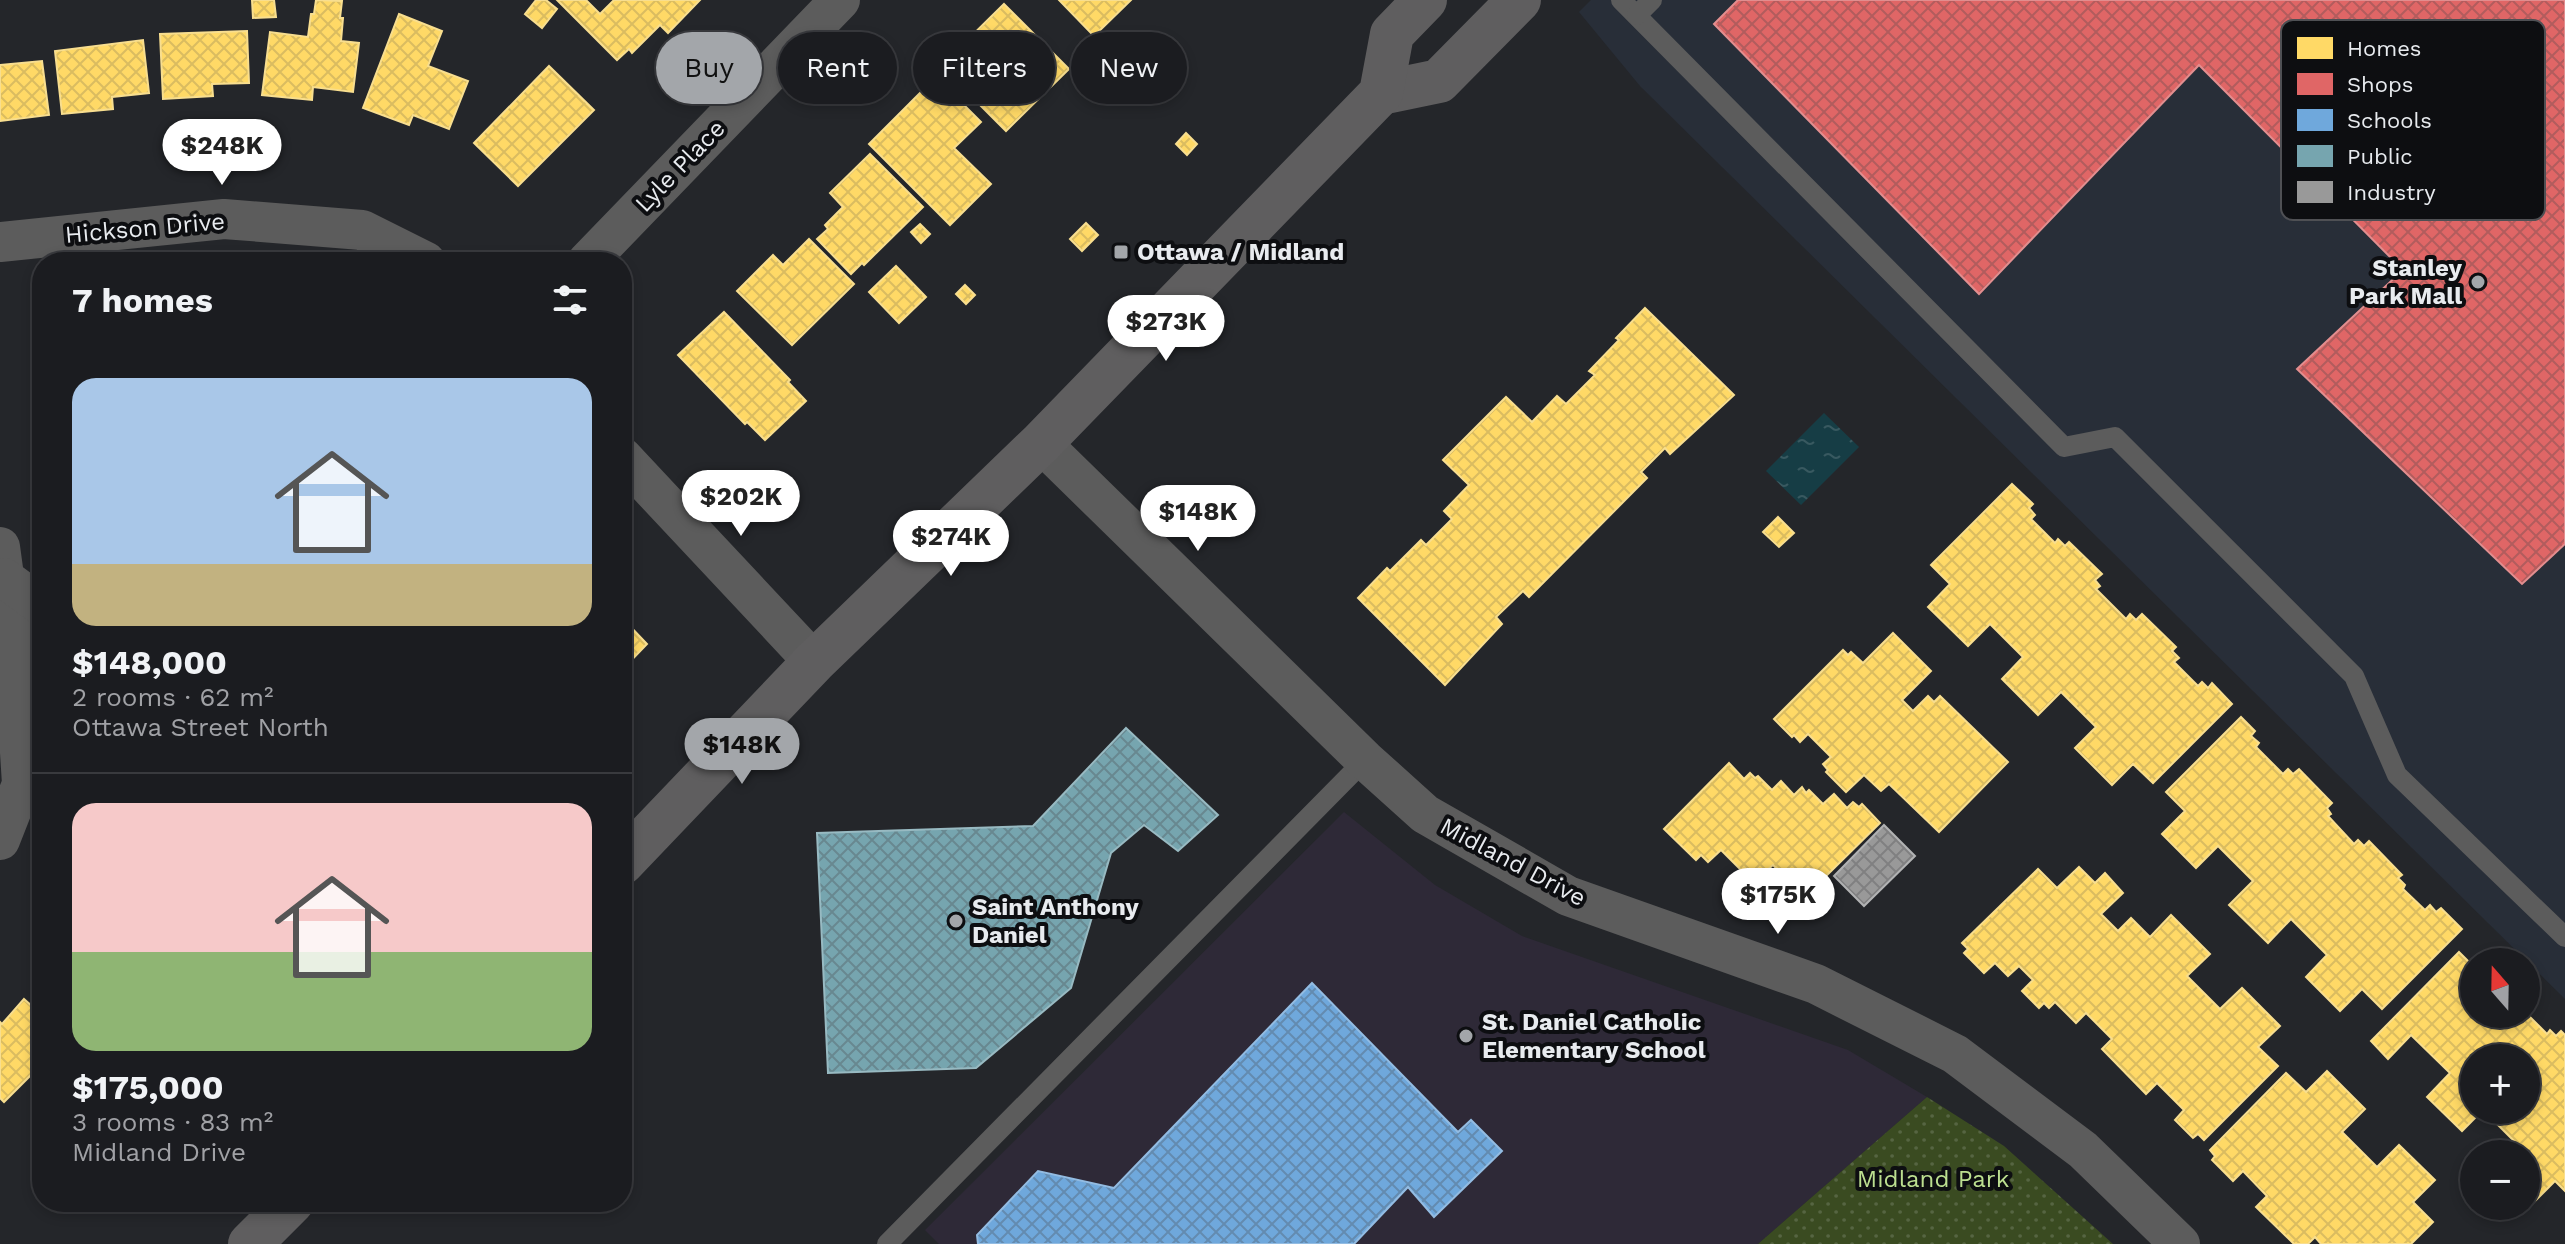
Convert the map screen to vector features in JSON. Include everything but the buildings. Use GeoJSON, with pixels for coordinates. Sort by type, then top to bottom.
{"type":"FeatureCollection","features":[{"type":"Feature","properties":{"kind":"main road"},"geometry":{"type":"LineString","coordinates":[[632,853],[814,662],[1041,443],[1381,93],[1392,34],[1425,0]]}},
{"type":"Feature","properties":{"kind":"main road"},"geometry":{"type":"LineString","coordinates":[[1381,93],[1439,81],[1519,0]]}},
{"type":"Feature","properties":{"kind":"main road"},"geometry":{"type":"LineString","coordinates":[[250,1244],[282,1212]]}},
{"type":"Feature","properties":{"kind":"street","name":"Lyle Place"},"geometry":{"type":"LineString","coordinates":[[597,252],[840,0]]}},
{"type":"Feature","properties":{"kind":"street","name":"Hickson Drive"},"geometry":{"type":"LineString","coordinates":[[0,242],[224,219],[362,230],[406,252]]}},
{"type":"Feature","properties":{"kind":"street","name":"Midland Drive"},"geometry":{"type":"LineString","coordinates":[[1041,443],[1365,760],[1425,814],[1568,896],[1816,984],[1955,1054],[2083,1150],[2180,1244]]}},
{"type":"Feature","properties":{"kind":"street"},"geometry":{"type":"LineString","coordinates":[[632,468],[814,662]]}},
{"type":"Feature","properties":{"kind":"street"},"geometry":{"type":"LineString","coordinates":[[2,563],[32,595]]}},
{"type":"Feature","properties":{"kind":"street"},"geometry":{"type":"LineString","coordinates":[[0,840],[22,784],[13,642],[2,563]]}},
{"type":"Feature","properties":{"kind":"street"},"geometry":{"type":"LineString","coordinates":[[0,854],[32,817]]}},
{"type":"Feature","properties":{"kind":"lane"},"geometry":{"type":"LineString","coordinates":[[1621,0],[2064,447],[2115,437],[2354,676],[2397,775],[2565,937]]}},
{"type":"Feature","properties":{"kind":"lane"},"geometry":{"type":"LineString","coordinates":[[1637,15],[1652,0]]}},
{"type":"Feature","properties":{"kind":"lane"},"geometry":{"type":"LineString","coordinates":[[887,1244],[1365,760]]}},
{"type":"Feature","properties":{"kind":"shaded area"},"geometry":{"type":"Polygon","coordinates":[[[1591,0],[2565,0],[2565,999],[2540,974],[2540,948],[2513,948],[1640,86],[1579,12],[1591,0]]]}},
{"type":"Feature","properties":{"kind":"shaded area","name":"St. Daniel Catholic Elementary School"},"geometry":{"type":"Polygon","coordinates":[[[1344,812],[1435,885],[1522,936],[1848,1050],[1927,1097],[1758,1244],[939,1244],[925,1230],[1344,812]]]}},
{"type":"Feature","properties":{"kind":"green space","name":"Midland Park"},"geometry":{"type":"Polygon","coordinates":[[[1927,1097],[2004,1146],[2113,1244],[1758,1244],[1927,1097]]]}},
{"type":"Feature","properties":{"kind":"water"},"geometry":{"type":"Polygon","coordinates":[[[1824,413],[1859,447],[1801,505],[1766,471],[1824,413]]]}},
{"type":"Feature","properties":{"kind":"place","name":"Ottawa / Midland"},"geometry":{"type":"Point","coordinates":[1121,252]}},
{"type":"Feature","properties":{"kind":"place","name":"Stanley Park Mall"},"geometry":{"type":"Point","coordinates":[2478,282]}},
{"type":"Feature","properties":{"kind":"place","name":"Saint Anthony Daniel"},"geometry":{"type":"Point","coordinates":[956,921]}},
{"type":"Feature","properties":{"kind":"place","name":"St. Daniel Catholic Elementary School"},"geometry":{"type":"Point","coordinates":[1466,1036]}}]}
